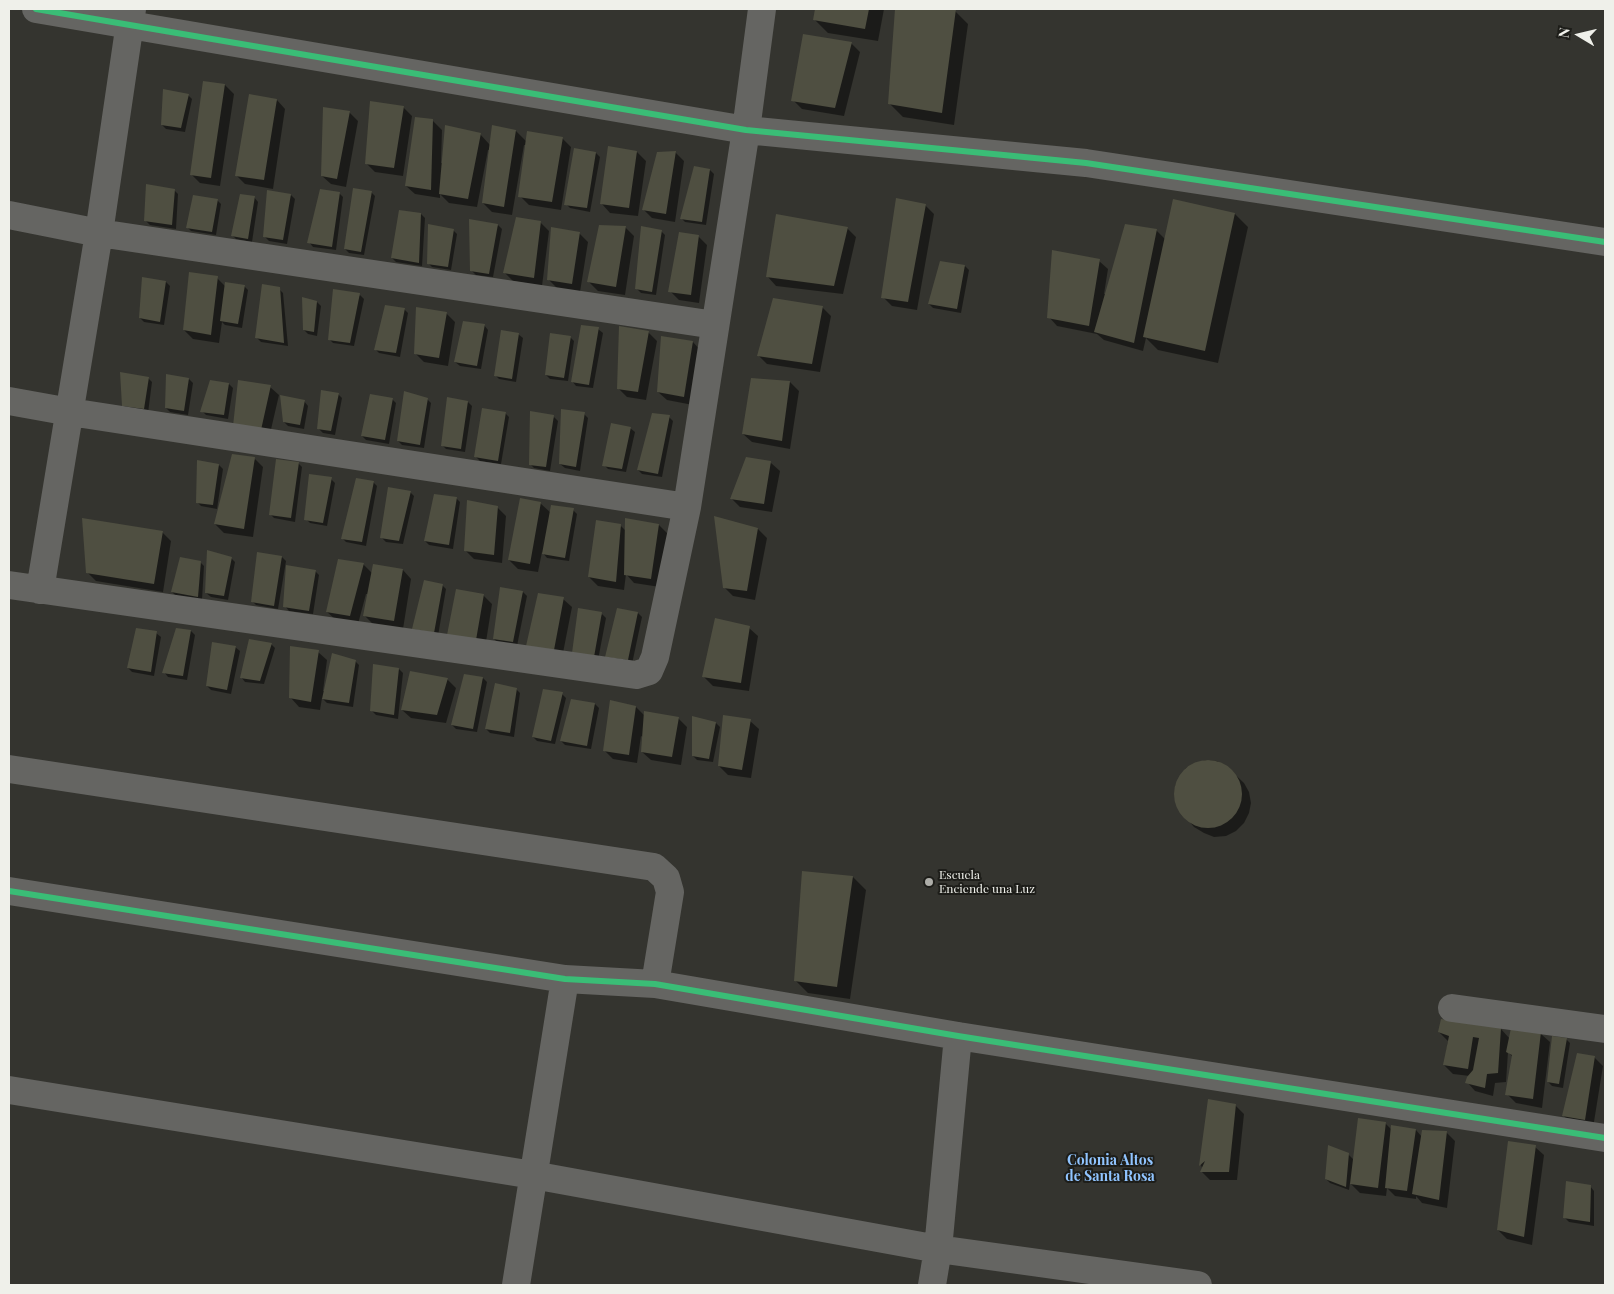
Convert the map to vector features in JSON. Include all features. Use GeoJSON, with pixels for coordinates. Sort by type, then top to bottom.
{"type":"FeatureCollection","features":[{"type":"Feature","properties":{"kind":"street"},"geometry":{"type":"LineString","coordinates":[[36,9],[131,16],[746,130],[1086,163],[1605,242]]}},
{"type":"Feature","properties":{"kind":"street"},"geometry":{"type":"LineString","coordinates":[[9,585],[636,675],[649,671],[655,658],[687,507],[746,130],[762,9]]}},
{"type":"Feature","properties":{"kind":"street"},"geometry":{"type":"LineString","coordinates":[[40,590],[99,233],[131,16]]}},
{"type":"Feature","properties":{"kind":"street"},"geometry":{"type":"LineString","coordinates":[[9,215],[99,233],[716,325]]}},
{"type":"Feature","properties":{"kind":"street"},"geometry":{"type":"LineString","coordinates":[[9,401],[687,507]]}},
{"type":"Feature","properties":{"kind":"street"},"geometry":{"type":"LineString","coordinates":[[9,769],[654,867],[666,878],[670,892],[656,984]]}},
{"type":"Feature","properties":{"kind":"street"},"geometry":{"type":"LineString","coordinates":[[9,891],[565,979],[656,984],[958,1036],[1605,1138]]}},
{"type":"Feature","properties":{"kind":"street"},"geometry":{"type":"LineString","coordinates":[[516,1285],[565,979]]}},
{"type":"Feature","properties":{"kind":"street"},"geometry":{"type":"LineString","coordinates":[[1452,1008],[1605,1030]]}},
{"type":"Feature","properties":{"kind":"street"},"geometry":{"type":"LineString","coordinates":[[932,1285],[938,1249],[958,1036]]}},
{"type":"Feature","properties":{"kind":"street"},"geometry":{"type":"LineString","coordinates":[[9,1090],[533,1175],[938,1249],[1198,1285]]}},
{"type":"Feature","properties":{"kind":"building"},"geometry":{"type":"Polygon","coordinates":[[[815,9],[869,9],[865,29],[813,20],[815,9]]]}},
{"type":"Feature","properties":{"kind":"building"},"geometry":{"type":"Polygon","coordinates":[[[895,9],[956,9],[942,113],[888,104],[895,9]]]}},
{"type":"Feature","properties":{"kind":"building"},"geometry":{"type":"Polygon","coordinates":[[[803,34],[852,42],[835,108],[791,101],[803,34]]]}},
{"type":"Feature","properties":{"kind":"building"},"geometry":{"type":"Polygon","coordinates":[[[203,81],[225,84],[211,178],[190,175],[203,81]]]}},
{"type":"Feature","properties":{"kind":"building"},"geometry":{"type":"Polygon","coordinates":[[[163,89],[189,94],[181,128],[161,125],[163,89]]]}},
{"type":"Feature","properties":{"kind":"building"},"geometry":{"type":"Polygon","coordinates":[[[249,94],[277,99],[264,180],[235,176],[249,94]]]}},
{"type":"Feature","properties":{"kind":"building"},"geometry":{"type":"Polygon","coordinates":[[[370,101],[404,106],[394,168],[365,164],[370,101]]]}},
{"type":"Feature","properties":{"kind":"building"},"geometry":{"type":"Polygon","coordinates":[[[323,107],[350,111],[337,179],[321,176],[323,107]]]}},
{"type":"Feature","properties":{"kind":"building"},"geometry":{"type":"Polygon","coordinates":[[[415,117],[433,119],[431,190],[405,186],[415,117]]]}},
{"type":"Feature","properties":{"kind":"building"},"geometry":{"type":"Polygon","coordinates":[[[445,125],[481,133],[468,199],[439,194],[445,125]]]}},
{"type":"Feature","properties":{"kind":"building"},"geometry":{"type":"Polygon","coordinates":[[[492,125],[516,130],[504,207],[482,203],[492,125]]]}},
{"type":"Feature","properties":{"kind":"building"},"geometry":{"type":"Polygon","coordinates":[[[527,131],[563,137],[552,202],[518,197],[527,131]]]}},
{"type":"Feature","properties":{"kind":"building"},"geometry":{"type":"Polygon","coordinates":[[[608,146],[637,151],[629,208],[600,204],[608,146]]]}},
{"type":"Feature","properties":{"kind":"building"},"geometry":{"type":"Polygon","coordinates":[[[574,148],[596,152],[587,208],[564,205],[574,148]]]}},
{"type":"Feature","properties":{"kind":"building"},"geometry":{"type":"Polygon","coordinates":[[[676,151],[666,214],[642,210],[657,152],[676,151]]]}},
{"type":"Feature","properties":{"kind":"building"},"geometry":{"type":"Polygon","coordinates":[[[694,166],[710,169],[702,222],[680,219],[694,166]]]}},
{"type":"Feature","properties":{"kind":"building"},"geometry":{"type":"Polygon","coordinates":[[[146,184],[175,189],[172,225],[144,221],[146,184]]]}},
{"type":"Feature","properties":{"kind":"building"},"geometry":{"type":"Polygon","coordinates":[[[353,188],[372,191],[361,252],[344,249],[353,188]]]}},
{"type":"Feature","properties":{"kind":"building"},"geometry":{"type":"Polygon","coordinates":[[[320,189],[340,192],[332,247],[307,243],[320,189]]]}},
{"type":"Feature","properties":{"kind":"building"},"geometry":{"type":"Polygon","coordinates":[[[267,190],[291,194],[283,240],[263,237],[267,190]]]}},
{"type":"Feature","properties":{"kind":"building"},"geometry":{"type":"Polygon","coordinates":[[[240,194],[255,196],[248,239],[231,236],[240,194]]]}},
{"type":"Feature","properties":{"kind":"building"},"geometry":{"type":"Polygon","coordinates":[[[193,195],[218,199],[212,232],[186,228],[193,195]]]}},
{"type":"Feature","properties":{"kind":"building"},"geometry":{"type":"Polygon","coordinates":[[[896,198],[926,204],[908,302],[881,298],[896,198]]]}},
{"type":"Feature","properties":{"kind":"building"},"geometry":{"type":"Polygon","coordinates":[[[1173,199],[1235,213],[1205,351],[1143,337],[1173,199]]]}},
{"type":"Feature","properties":{"kind":"building"},"geometry":{"type":"Polygon","coordinates":[[[399,210],[421,213],[419,263],[391,258],[399,210]]]}},
{"type":"Feature","properties":{"kind":"building"},"geometry":{"type":"Polygon","coordinates":[[[776,214],[848,227],[834,286],[766,277],[776,214]]]}},
{"type":"Feature","properties":{"kind":"building"},"geometry":{"type":"Polygon","coordinates":[[[516,217],[541,221],[534,278],[503,273],[516,217]]]}},
{"type":"Feature","properties":{"kind":"building"},"geometry":{"type":"Polygon","coordinates":[[[469,219],[498,224],[489,274],[470,271],[469,219]]]}},
{"type":"Feature","properties":{"kind":"building"},"geometry":{"type":"Polygon","coordinates":[[[428,224],[454,229],[448,267],[427,264],[428,224]]]}},
{"type":"Feature","properties":{"kind":"building"},"geometry":{"type":"Polygon","coordinates":[[[1125,224],[1157,229],[1134,343],[1094,332],[1125,224]]]}},
{"type":"Feature","properties":{"kind":"building"},"geometry":{"type":"Polygon","coordinates":[[[599,225],[626,226],[616,287],[587,282],[599,225]]]}},
{"type":"Feature","properties":{"kind":"building"},"geometry":{"type":"Polygon","coordinates":[[[641,226],[662,230],[652,292],[635,289],[641,226]]]}},
{"type":"Feature","properties":{"kind":"building"},"geometry":{"type":"Polygon","coordinates":[[[551,227],[580,232],[572,284],[547,280],[551,227]]]}},
{"type":"Feature","properties":{"kind":"building"},"geometry":{"type":"Polygon","coordinates":[[[679,232],[699,235],[691,295],[668,292],[679,232]]]}},
{"type":"Feature","properties":{"kind":"building"},"geometry":{"type":"Polygon","coordinates":[[[1052,250],[1100,259],[1089,326],[1047,318],[1052,250]]]}},
{"type":"Feature","properties":{"kind":"building"},"geometry":{"type":"Polygon","coordinates":[[[940,261],[965,265],[957,309],[928,304],[940,261]]]}},
{"type":"Feature","properties":{"kind":"building"},"geometry":{"type":"Polygon","coordinates":[[[189,272],[218,276],[211,335],[183,330],[189,272]]]}},
{"type":"Feature","properties":{"kind":"building"},"geometry":{"type":"Polygon","coordinates":[[[142,277],[166,281],[160,322],[139,318],[142,277]]]}},
{"type":"Feature","properties":{"kind":"building"},"geometry":{"type":"Polygon","coordinates":[[[225,282],[245,285],[238,324],[220,321],[225,282]]]}},
{"type":"Feature","properties":{"kind":"building"},"geometry":{"type":"Polygon","coordinates":[[[262,284],[280,287],[284,343],[255,338],[262,284]]]}},
{"type":"Feature","properties":{"kind":"building"},"geometry":{"type":"Polygon","coordinates":[[[333,289],[360,293],[350,343],[328,340],[333,289]]]}},
{"type":"Feature","properties":{"kind":"building"},"geometry":{"type":"Polygon","coordinates":[[[302,297],[317,301],[314,332],[303,330],[302,297]]]}},
{"type":"Feature","properties":{"kind":"building"},"geometry":{"type":"Polygon","coordinates":[[[773,298],[823,306],[812,364],[757,356],[773,298]]]}},
{"type":"Feature","properties":{"kind":"building"},"geometry":{"type":"Polygon","coordinates":[[[385,305],[405,308],[396,353],[374,350],[385,305]]]}},
{"type":"Feature","properties":{"kind":"building"},"geometry":{"type":"Polygon","coordinates":[[[416,307],[447,312],[439,358],[414,354],[416,307]]]}},
{"type":"Feature","properties":{"kind":"building"},"geometry":{"type":"Polygon","coordinates":[[[463,321],[485,324],[477,366],[454,362],[463,321]]]}},
{"type":"Feature","properties":{"kind":"building"},"geometry":{"type":"Polygon","coordinates":[[[581,325],[599,327],[589,385],[571,382],[581,325]]]}},
{"type":"Feature","properties":{"kind":"building"},"geometry":{"type":"Polygon","coordinates":[[[619,326],[649,331],[638,392],[617,389],[619,326]]]}},
{"type":"Feature","properties":{"kind":"building"},"geometry":{"type":"Polygon","coordinates":[[[501,330],[519,333],[512,379],[494,376],[501,330]]]}},
{"type":"Feature","properties":{"kind":"building"},"geometry":{"type":"Polygon","coordinates":[[[550,333],[571,336],[564,378],[545,375],[550,333]]]}},
{"type":"Feature","properties":{"kind":"building"},"geometry":{"type":"Polygon","coordinates":[[[661,336],[693,341],[684,397],[657,392],[661,336]]]}},
{"type":"Feature","properties":{"kind":"building"},"geometry":{"type":"Polygon","coordinates":[[[120,372],[149,377],[144,409],[122,406],[120,372]]]}},
{"type":"Feature","properties":{"kind":"building"},"geometry":{"type":"Polygon","coordinates":[[[166,374],[189,378],[184,411],[165,408],[166,374]]]}},
{"type":"Feature","properties":{"kind":"building"},"geometry":{"type":"Polygon","coordinates":[[[751,378],[790,381],[782,441],[742,434],[751,378]]]}},
{"type":"Feature","properties":{"kind":"building"},"geometry":{"type":"Polygon","coordinates":[[[210,380],[229,383],[224,415],[200,412],[210,380]]]}},
{"type":"Feature","properties":{"kind":"building"},"geometry":{"type":"Polygon","coordinates":[[[238,380],[271,385],[261,430],[233,426],[238,380]]]}},
{"type":"Feature","properties":{"kind":"building"},"geometry":{"type":"Polygon","coordinates":[[[321,390],[339,393],[331,431],[317,429],[321,390]]]}},
{"type":"Feature","properties":{"kind":"building"},"geometry":{"type":"Polygon","coordinates":[[[404,391],[428,398],[420,445],[397,441],[404,391]]]}},
{"type":"Feature","properties":{"kind":"building"},"geometry":{"type":"Polygon","coordinates":[[[370,394],[393,398],[385,440],[361,436],[370,394]]]}},
{"type":"Feature","properties":{"kind":"building"},"geometry":{"type":"Polygon","coordinates":[[[280,395],[305,400],[300,425],[283,422],[280,395]]]}},
{"type":"Feature","properties":{"kind":"building"},"geometry":{"type":"Polygon","coordinates":[[[447,397],[468,401],[461,449],[441,446],[447,397]]]}},
{"type":"Feature","properties":{"kind":"building"},"geometry":{"type":"Polygon","coordinates":[[[482,408],[506,412],[498,461],[474,457],[482,408]]]}},
{"type":"Feature","properties":{"kind":"building"},"geometry":{"type":"Polygon","coordinates":[[[561,409],[585,412],[576,467],[559,464],[561,409]]]}},
{"type":"Feature","properties":{"kind":"building"},"geometry":{"type":"Polygon","coordinates":[[[530,411],[554,415],[546,467],[529,465],[530,411]]]}},
{"type":"Feature","properties":{"kind":"building"},"geometry":{"type":"Polygon","coordinates":[[[652,413],[670,415],[658,474],[637,470],[652,413]]]}},
{"type":"Feature","properties":{"kind":"building"},"geometry":{"type":"Polygon","coordinates":[[[611,423],[631,427],[622,469],[602,466],[611,423]]]}},
{"type":"Feature","properties":{"kind":"building"},"geometry":{"type":"Polygon","coordinates":[[[232,454],[255,457],[244,529],[214,524],[232,454]]]}},
{"type":"Feature","properties":{"kind":"building"},"geometry":{"type":"Polygon","coordinates":[[[746,457],[771,461],[764,504],[730,499],[746,457]]]}},
{"type":"Feature","properties":{"kind":"building"},"geometry":{"type":"Polygon","coordinates":[[[276,459],[299,462],[291,518],[269,515],[276,459]]]}},
{"type":"Feature","properties":{"kind":"building"},"geometry":{"type":"Polygon","coordinates":[[[197,460],[219,464],[213,505],[196,503],[197,460]]]}},
{"type":"Feature","properties":{"kind":"building"},"geometry":{"type":"Polygon","coordinates":[[[309,474],[332,477],[323,523],[304,520],[309,474]]]}},
{"type":"Feature","properties":{"kind":"building"},"geometry":{"type":"Polygon","coordinates":[[[356,478],[374,481],[362,542],[341,539],[356,478]]]}},
{"type":"Feature","properties":{"kind":"building"},"geometry":{"type":"Polygon","coordinates":[[[388,487],[411,491],[399,541],[380,538],[388,487]]]}},
{"type":"Feature","properties":{"kind":"building"},"geometry":{"type":"Polygon","coordinates":[[[434,494],[457,497],[449,545],[424,541],[434,494]]]}},
{"type":"Feature","properties":{"kind":"building"},"geometry":{"type":"Polygon","coordinates":[[[520,498],[541,502],[530,564],[508,560],[520,498]]]}},
{"type":"Feature","properties":{"kind":"building"},"geometry":{"type":"Polygon","coordinates":[[[467,500],[498,506],[494,555],[464,551],[467,500]]]}},
{"type":"Feature","properties":{"kind":"building"},"geometry":{"type":"Polygon","coordinates":[[[551,505],[574,508],[565,558],[542,554],[551,505]]]}},
{"type":"Feature","properties":{"kind":"building"},"geometry":{"type":"Polygon","coordinates":[[[714,516],[758,528],[747,591],[723,588],[714,516]]]}},
{"type":"Feature","properties":{"kind":"building"},"geometry":{"type":"Polygon","coordinates":[[[82,518],[163,531],[154,584],[86,573],[82,518]]]}},
{"type":"Feature","properties":{"kind":"building"},"geometry":{"type":"Polygon","coordinates":[[[625,518],[659,524],[651,579],[624,575],[625,518]]]}},
{"type":"Feature","properties":{"kind":"building"},"geometry":{"type":"Polygon","coordinates":[[[596,520],[621,524],[616,582],[588,577],[596,520]]]}},
{"type":"Feature","properties":{"kind":"building"},"geometry":{"type":"Polygon","coordinates":[[[207,550],[232,557],[224,596],[205,593],[207,550]]]}},
{"type":"Feature","properties":{"kind":"building"},"geometry":{"type":"Polygon","coordinates":[[[257,552],[282,556],[274,606],[251,602],[257,552]]]}},
{"type":"Feature","properties":{"kind":"building"},"geometry":{"type":"Polygon","coordinates":[[[180,557],[201,561],[198,597],[171,592],[180,557]]]}},
{"type":"Feature","properties":{"kind":"building"},"geometry":{"type":"Polygon","coordinates":[[[338,559],[364,563],[350,616],[326,612],[338,559]]]}},
{"type":"Feature","properties":{"kind":"building"},"geometry":{"type":"Polygon","coordinates":[[[373,564],[403,569],[394,621],[363,616],[373,564]]]}},
{"type":"Feature","properties":{"kind":"building"},"geometry":{"type":"Polygon","coordinates":[[[286,565],[316,570],[309,611],[283,607],[286,565]]]}},
{"type":"Feature","properties":{"kind":"building"},"geometry":{"type":"Polygon","coordinates":[[[424,580],[443,584],[434,633],[412,629],[424,580]]]}},
{"type":"Feature","properties":{"kind":"building"},"geometry":{"type":"Polygon","coordinates":[[[500,587],[523,591],[513,642],[493,639],[500,587]]]}},
{"type":"Feature","properties":{"kind":"building"},"geometry":{"type":"Polygon","coordinates":[[[456,589],[484,594],[476,640],[447,635],[456,589]]]}},
{"type":"Feature","properties":{"kind":"building"},"geometry":{"type":"Polygon","coordinates":[[[538,593],[564,597],[554,650],[526,646],[538,593]]]}},
{"type":"Feature","properties":{"kind":"building"},"geometry":{"type":"Polygon","coordinates":[[[578,608],[602,612],[594,657],[572,653],[578,608]]]}},
{"type":"Feature","properties":{"kind":"building"},"geometry":{"type":"Polygon","coordinates":[[[617,608],[638,612],[628,660],[605,657],[617,608]]]}},
{"type":"Feature","properties":{"kind":"building"},"geometry":{"type":"Polygon","coordinates":[[[715,618],[750,626],[741,683],[702,677],[715,618]]]}},
{"type":"Feature","properties":{"kind":"building"},"geometry":{"type":"Polygon","coordinates":[[[136,628],[157,631],[151,672],[127,668],[136,628]]]}},
{"type":"Feature","properties":{"kind":"building"},"geometry":{"type":"Polygon","coordinates":[[[176,628],[191,630],[183,676],[162,673],[176,628]]]}},
{"type":"Feature","properties":{"kind":"building"},"geometry":{"type":"Polygon","coordinates":[[[249,639],[272,643],[260,681],[240,678],[249,639]]]}},
{"type":"Feature","properties":{"kind":"building"},"geometry":{"type":"Polygon","coordinates":[[[212,642],[236,646],[227,690],[206,686],[212,642]]]}},
{"type":"Feature","properties":{"kind":"building"},"geometry":{"type":"Polygon","coordinates":[[[290,646],[319,650],[311,702],[289,698],[290,646]]]}},
{"type":"Feature","properties":{"kind":"building"},"geometry":{"type":"Polygon","coordinates":[[[332,653],[356,660],[349,703],[322,699],[332,653]]]}},
{"type":"Feature","properties":{"kind":"building"},"geometry":{"type":"Polygon","coordinates":[[[373,664],[399,668],[394,715],[370,711],[373,664]]]}},
{"type":"Feature","properties":{"kind":"building"},"geometry":{"type":"Polygon","coordinates":[[[410,671],[448,678],[437,715],[401,710],[410,671]]]}},
{"type":"Feature","properties":{"kind":"building"},"geometry":{"type":"Polygon","coordinates":[[[464,674],[483,677],[473,729],[451,725],[464,674]]]}},
{"type":"Feature","properties":{"kind":"building"},"geometry":{"type":"Polygon","coordinates":[[[495,683],[517,688],[510,733],[485,729],[495,683]]]}},
{"type":"Feature","properties":{"kind":"building"},"geometry":{"type":"Polygon","coordinates":[[[543,689],[563,692],[551,741],[532,737],[543,689]]]}},
{"type":"Feature","properties":{"kind":"building"},"geometry":{"type":"Polygon","coordinates":[[[571,699],[595,703],[587,746],[560,741],[571,699]]]}},
{"type":"Feature","properties":{"kind":"building"},"geometry":{"type":"Polygon","coordinates":[[[610,700],[636,706],[629,755],[603,751],[610,700]]]}},
{"type":"Feature","properties":{"kind":"building"},"geometry":{"type":"Polygon","coordinates":[[[644,711],[679,717],[672,757],[641,752],[644,711]]]}},
{"type":"Feature","properties":{"kind":"building"},"geometry":{"type":"Polygon","coordinates":[[[723,715],[751,719],[742,770],[718,766],[723,715]]]}},
{"type":"Feature","properties":{"kind":"building"},"geometry":{"type":"Polygon","coordinates":[[[692,716],[716,722],[709,759],[692,756],[692,716]]]}},
{"type":"Feature","properties":{"kind":"building"},"geometry":{"type":"Polygon","coordinates":[[[1201,760],[1215,760],[1227,765],[1237,775],[1242,787],[1242,801],[1237,813],[1227,823],[1215,828],[1201,828],[1189,823],[1179,813],[1174,801],[1174,787],[1179,775],[1189,765],[1201,760]]]}},
{"type":"Feature","properties":{"kind":"building"},"geometry":{"type":"Polygon","coordinates":[[[802,871],[853,876],[837,987],[794,981],[802,871]]]}},
{"type":"Feature","properties":{"kind":"building"},"geometry":{"type":"Polygon","coordinates":[[[1441,1019],[1501,1028],[1498,1073],[1487,1074],[1485,1088],[1465,1083],[1473,1070],[1479,1038],[1473,1037],[1468,1069],[1443,1065],[1449,1036],[1438,1032],[1441,1019]]]}},
{"type":"Feature","properties":{"kind":"building"},"geometry":{"type":"Polygon","coordinates":[[[1511,1028],[1541,1032],[1533,1099],[1505,1095],[1512,1055],[1506,1052],[1511,1028]]]}},
{"type":"Feature","properties":{"kind":"building"},"geometry":{"type":"Polygon","coordinates":[[[1552,1036],[1567,1038],[1559,1084],[1547,1082],[1552,1036]]]}},
{"type":"Feature","properties":{"kind":"building"},"geometry":{"type":"Polygon","coordinates":[[[1577,1053],[1595,1056],[1585,1120],[1562,1116],[1577,1053]]]}},
{"type":"Feature","properties":{"kind":"building"},"geometry":{"type":"Polygon","coordinates":[[[1208,1099],[1236,1104],[1229,1172],[1200,1172],[1205,1161],[1199,1166],[1208,1099]]]}},
{"type":"Feature","properties":{"kind":"building"},"geometry":{"type":"Polygon","coordinates":[[[1358,1118],[1386,1122],[1378,1188],[1350,1184],[1358,1118]]]}},
{"type":"Feature","properties":{"kind":"building"},"geometry":{"type":"Polygon","coordinates":[[[1391,1125],[1416,1129],[1407,1191],[1385,1188],[1391,1125]]]}},
{"type":"Feature","properties":{"kind":"building"},"geometry":{"type":"Polygon","coordinates":[[[1422,1130],[1447,1131],[1439,1200],[1412,1194],[1422,1130]]]}},
{"type":"Feature","properties":{"kind":"building"},"geometry":{"type":"Polygon","coordinates":[[[1508,1141],[1536,1145],[1524,1237],[1497,1230],[1508,1141]]]}},
{"type":"Feature","properties":{"kind":"building"},"geometry":{"type":"Polygon","coordinates":[[[1328,1145],[1349,1153],[1346,1187],[1325,1179],[1328,1145]]]}},
{"type":"Feature","properties":{"kind":"building"},"geometry":{"type":"Polygon","coordinates":[[[1566,1181],[1591,1185],[1590,1222],[1563,1218],[1566,1181]]]}},
{"type":"Feature","properties":{"kind":"cycle path"},"geometry":{"type":"LineString","coordinates":[[36,9],[746,130],[1086,163],[1605,242]]}},
{"type":"Feature","properties":{"kind":"cycle path"},"geometry":{"type":"LineString","coordinates":[[9,891],[565,979],[655,984],[958,1036],[1605,1138]]}},
{"type":"Feature","properties":{"kind":"place","name":"Escuela Enciende una Luz"},"geometry":{"type":"Point","coordinates":[929,882]}},
{"type":"Feature","properties":{"kind":"district","name":"Colonia Altos de Santa Rosa"},"geometry":{"type":"Point","coordinates":[1110,1170]}}]}
